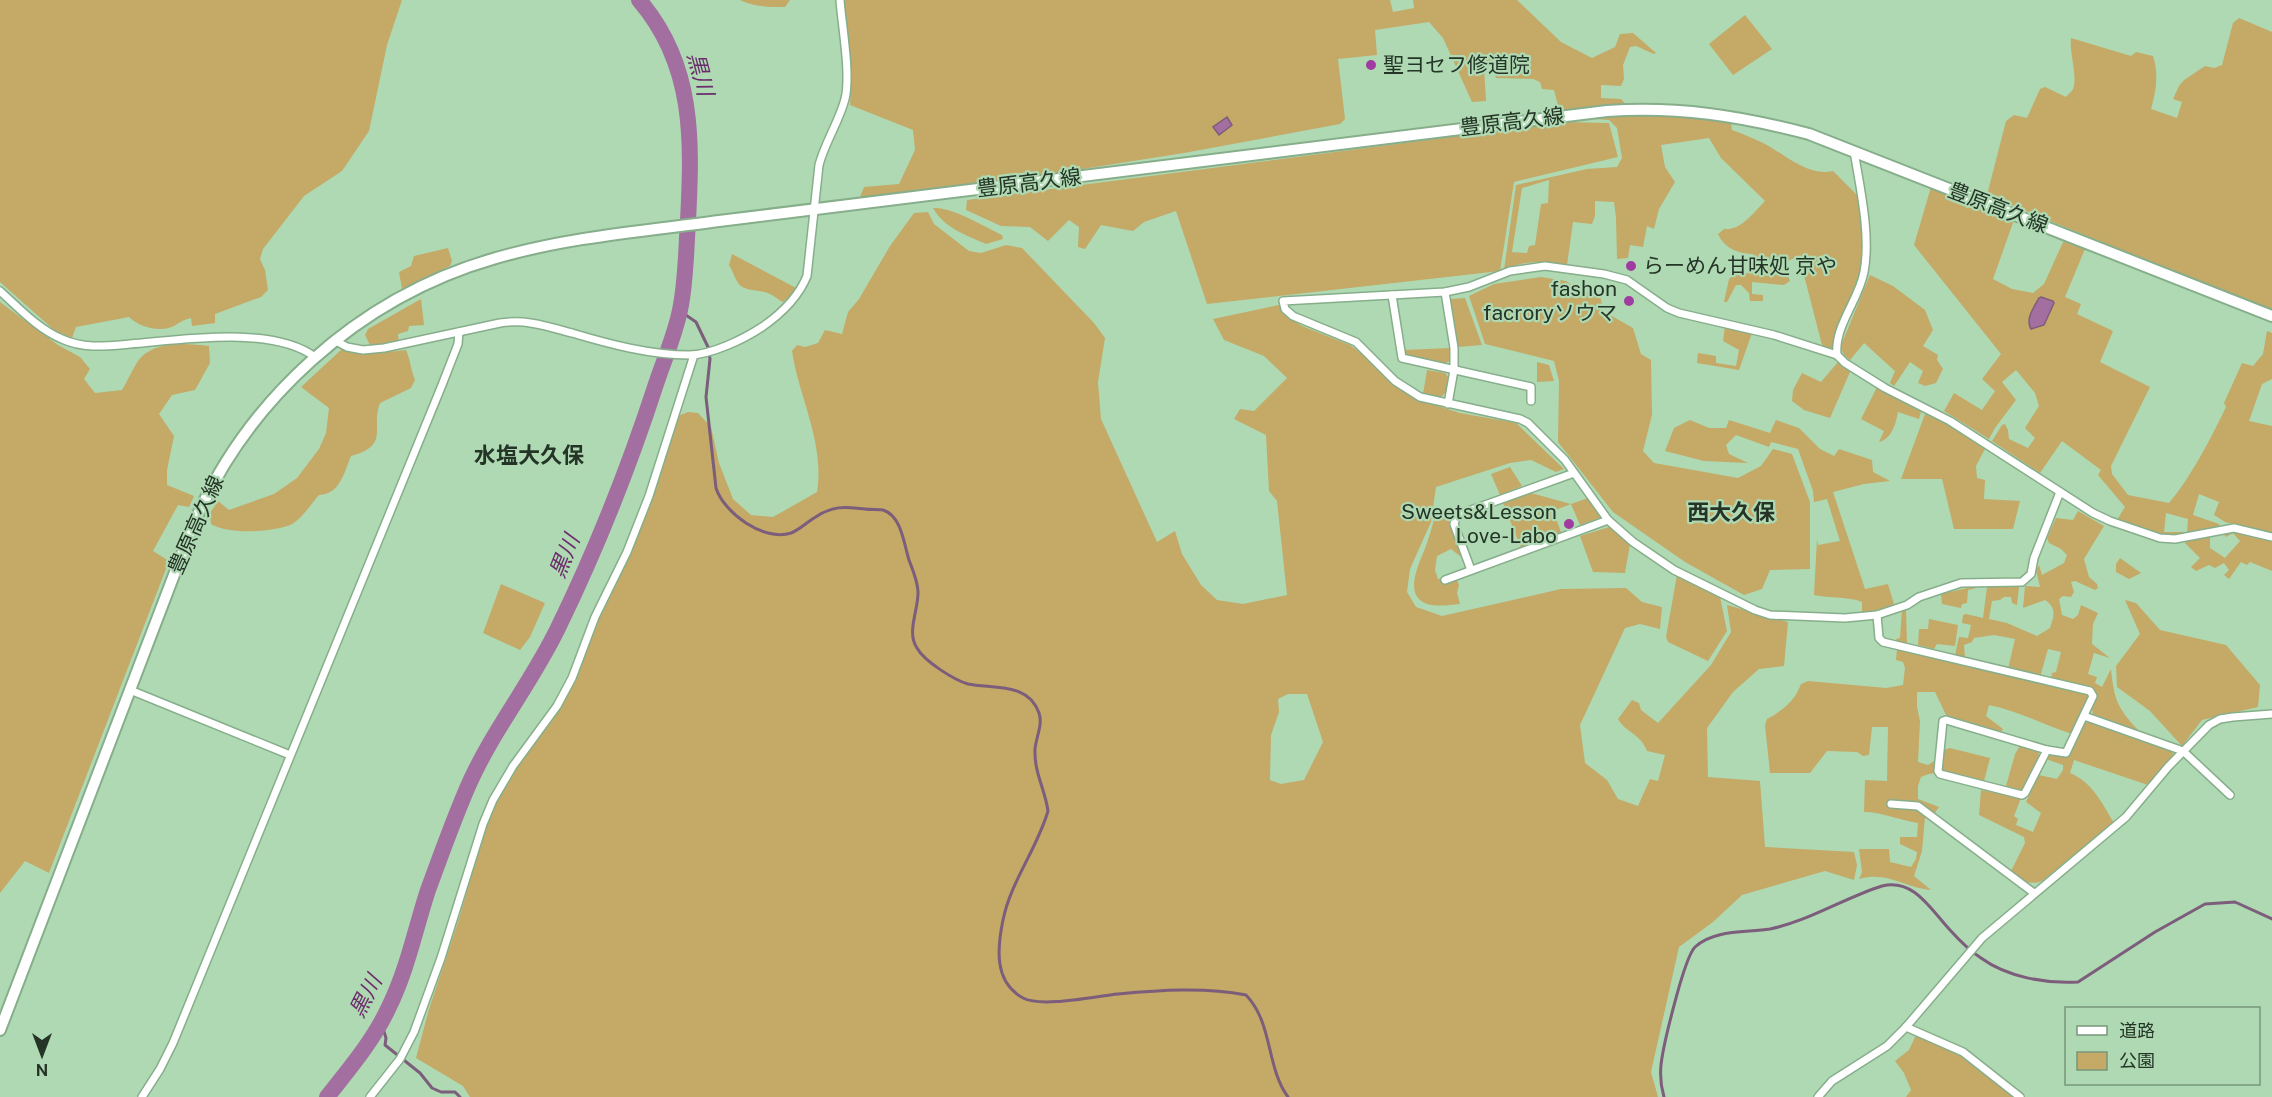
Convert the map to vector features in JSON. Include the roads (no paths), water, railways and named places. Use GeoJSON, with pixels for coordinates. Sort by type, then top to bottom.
{"type":"FeatureCollection","features":[{"type":"Feature","properties":{"kind":"main road","name":"豊原高久線"},"geometry":{"type":"LineString","coordinates":[[0,1030],[204,497],[227,459],[274,398],[315,357],[357,324],[385,306],[440,278],[468,267],[527,250],[719,221],[1640,108],[1712,112],[1809,134],[2272,316]]}},
{"type":"Feature","properties":{"kind":"street"},"geometry":{"type":"LineString","coordinates":[[336,341],[347,347],[363,350],[384,348],[519,320],[641,350],[694,355],[751,334],[791,303],[801,290],[807,276],[814,210],[824,149],[846,96],[847,81],[840,0]]}},
{"type":"Feature","properties":{"kind":"street"},"geometry":{"type":"LineString","coordinates":[[1838,355],[1838,340],[1865,269],[1865,216],[1854,151]]}},
{"type":"Feature","properties":{"kind":"street"},"geometry":{"type":"LineString","coordinates":[[2060,492],[2034,558],[2031,574],[2024,582],[1961,584],[1919,597],[1907,605],[1877,615],[1845,618],[1770,615],[1755,610],[1674,570],[1633,542],[1608,520],[1556,449],[1528,423],[1520,419],[1420,397],[1402,387],[1356,342],[1293,316],[1285,309],[1282,301],[1445,292],[1469,287],[1526,267],[1545,266],[1604,274],[1631,282],[1666,308],[1679,313],[1774,335],[1838,355],[1845,363],[1885,388],[1950,421],[2101,517],[2160,538],[2175,539],[2234,528],[2272,537]]}},
{"type":"Feature","properties":{"kind":"street"},"geometry":{"type":"LineString","coordinates":[[0,291],[45,330],[72,343],[99,346],[249,337],[298,347],[315,357]]}},
{"type":"Feature","properties":{"kind":"street"},"geometry":{"type":"LineString","coordinates":[[1445,292],[1454,348],[1454,370],[1448,404]]}},
{"type":"Feature","properties":{"kind":"street"},"geometry":{"type":"LineString","coordinates":[[1392,295],[1402,358],[1531,387],[1531,400]]}},
{"type":"Feature","properties":{"kind":"street"},"geometry":{"type":"LineString","coordinates":[[142,1097],[173,1043],[442,385],[458,344],[459,332]]}},
{"type":"Feature","properties":{"kind":"street"},"geometry":{"type":"LineString","coordinates":[[370,1097],[400,1059],[414,1032],[493,800],[520,756],[557,706],[572,678],[595,617],[627,552],[649,496],[694,355]]}},
{"type":"Feature","properties":{"kind":"street"},"geometry":{"type":"LineString","coordinates":[[1471,570],[1454,524],[1457,515],[1574,473]]}},
{"type":"Feature","properties":{"kind":"street"},"geometry":{"type":"LineString","coordinates":[[1445,580],[1608,520]]}},
{"type":"Feature","properties":{"kind":"street"},"geometry":{"type":"LineString","coordinates":[[1877,615],[1879,639],[1883,642],[2090,691],[2092,696],[2066,753],[2047,750],[1943,721],[1938,771],[1940,774],[2022,795],[2047,750]]}},
{"type":"Feature","properties":{"kind":"street"},"geometry":{"type":"LineString","coordinates":[[130,690],[290,755]]}},
{"type":"Feature","properties":{"kind":"street"},"geometry":{"type":"LineString","coordinates":[[1818,1097],[1832,1081],[1887,1047],[1978,942],[2126,817],[2183,751],[2209,726],[2220,719],[2272,714]]}},
{"type":"Feature","properties":{"kind":"street"},"geometry":{"type":"LineString","coordinates":[[2084,716],[2183,751],[2230,795]]}},
{"type":"Feature","properties":{"kind":"street"},"geometry":{"type":"LineString","coordinates":[[1891,804],[1918,807],[2034,893]]}},
{"type":"Feature","properties":{"kind":"street"},"geometry":{"type":"LineString","coordinates":[[1906,1027],[1963,1053],[2020,1097]]}},
{"type":"Feature","properties":{"kind":"waterway","name":"黒川"},"geometry":{"type":"LineString","coordinates":[[327,1097],[368,1044],[395,995],[428,890],[463,797],[489,744],[548,648],[586,569],[646,415],[675,329],[684,288],[688,221],[690,162],[686,105],[671,51],[657,25],[639,0]]}},
{"type":"Feature","properties":{"kind":"waterway"},"geometry":{"type":"LineString","coordinates":[[680,311],[696,322],[708,347],[710,359],[706,397],[716,488],[727,507],[746,523],[780,535],[794,532],[820,514],[838,508],[883,510],[889,513],[901,532],[917,583],[918,598],[913,635],[917,648],[926,659],[962,682],[1009,689],[1027,696],[1039,713],[1035,758],[1048,811],[1012,892],[1003,920],[999,953],[1002,974],[1007,983],[1023,998],[1043,1002],[1166,990],[1199,990],[1246,995],[1255,1006],[1261,1019],[1276,1072],[1288,1097]]}},
{"type":"Feature","properties":{"kind":"waterway"},"geometry":{"type":"LineString","coordinates":[[1664,1097],[1661,1069],[1666,1040],[1685,967],[1695,947],[1721,934],[1770,929],[1784,925],[1882,886],[1893,885],[1913,891],[1929,905],[1965,945],[1991,965],[2027,978],[2053,982],[2078,982],[2155,932],[2205,904],[2235,902],[2272,919]]}},
{"type":"Feature","properties":{"kind":"waterway"},"geometry":{"type":"LineString","coordinates":[[381,1022],[386,1038],[385,1045],[420,1073],[432,1088],[441,1092],[455,1092],[460,1097]]}},
{"type":"Feature","properties":{"kind":"place","name":"聖ヨセフ修道院"},"geometry":{"type":"Point","coordinates":[1371,65]}},
{"type":"Feature","properties":{"kind":"place","name":"らーめん甘味処 京や"},"geometry":{"type":"Point","coordinates":[1631,266]}},
{"type":"Feature","properties":{"kind":"place","name":"fashon facroryソウマ"},"geometry":{"type":"Point","coordinates":[1629,301]}},
{"type":"Feature","properties":{"kind":"place","name":"Sweets&Lesson Love-Labo"},"geometry":{"type":"Point","coordinates":[1569,524]}},
{"type":"Feature","properties":{"kind":"district","name":"水塩大久保"},"geometry":{"type":"Point","coordinates":[529,455]}},
{"type":"Feature","properties":{"kind":"district","name":"西大久保"},"geometry":{"type":"Point","coordinates":[1731,512]}}]}
